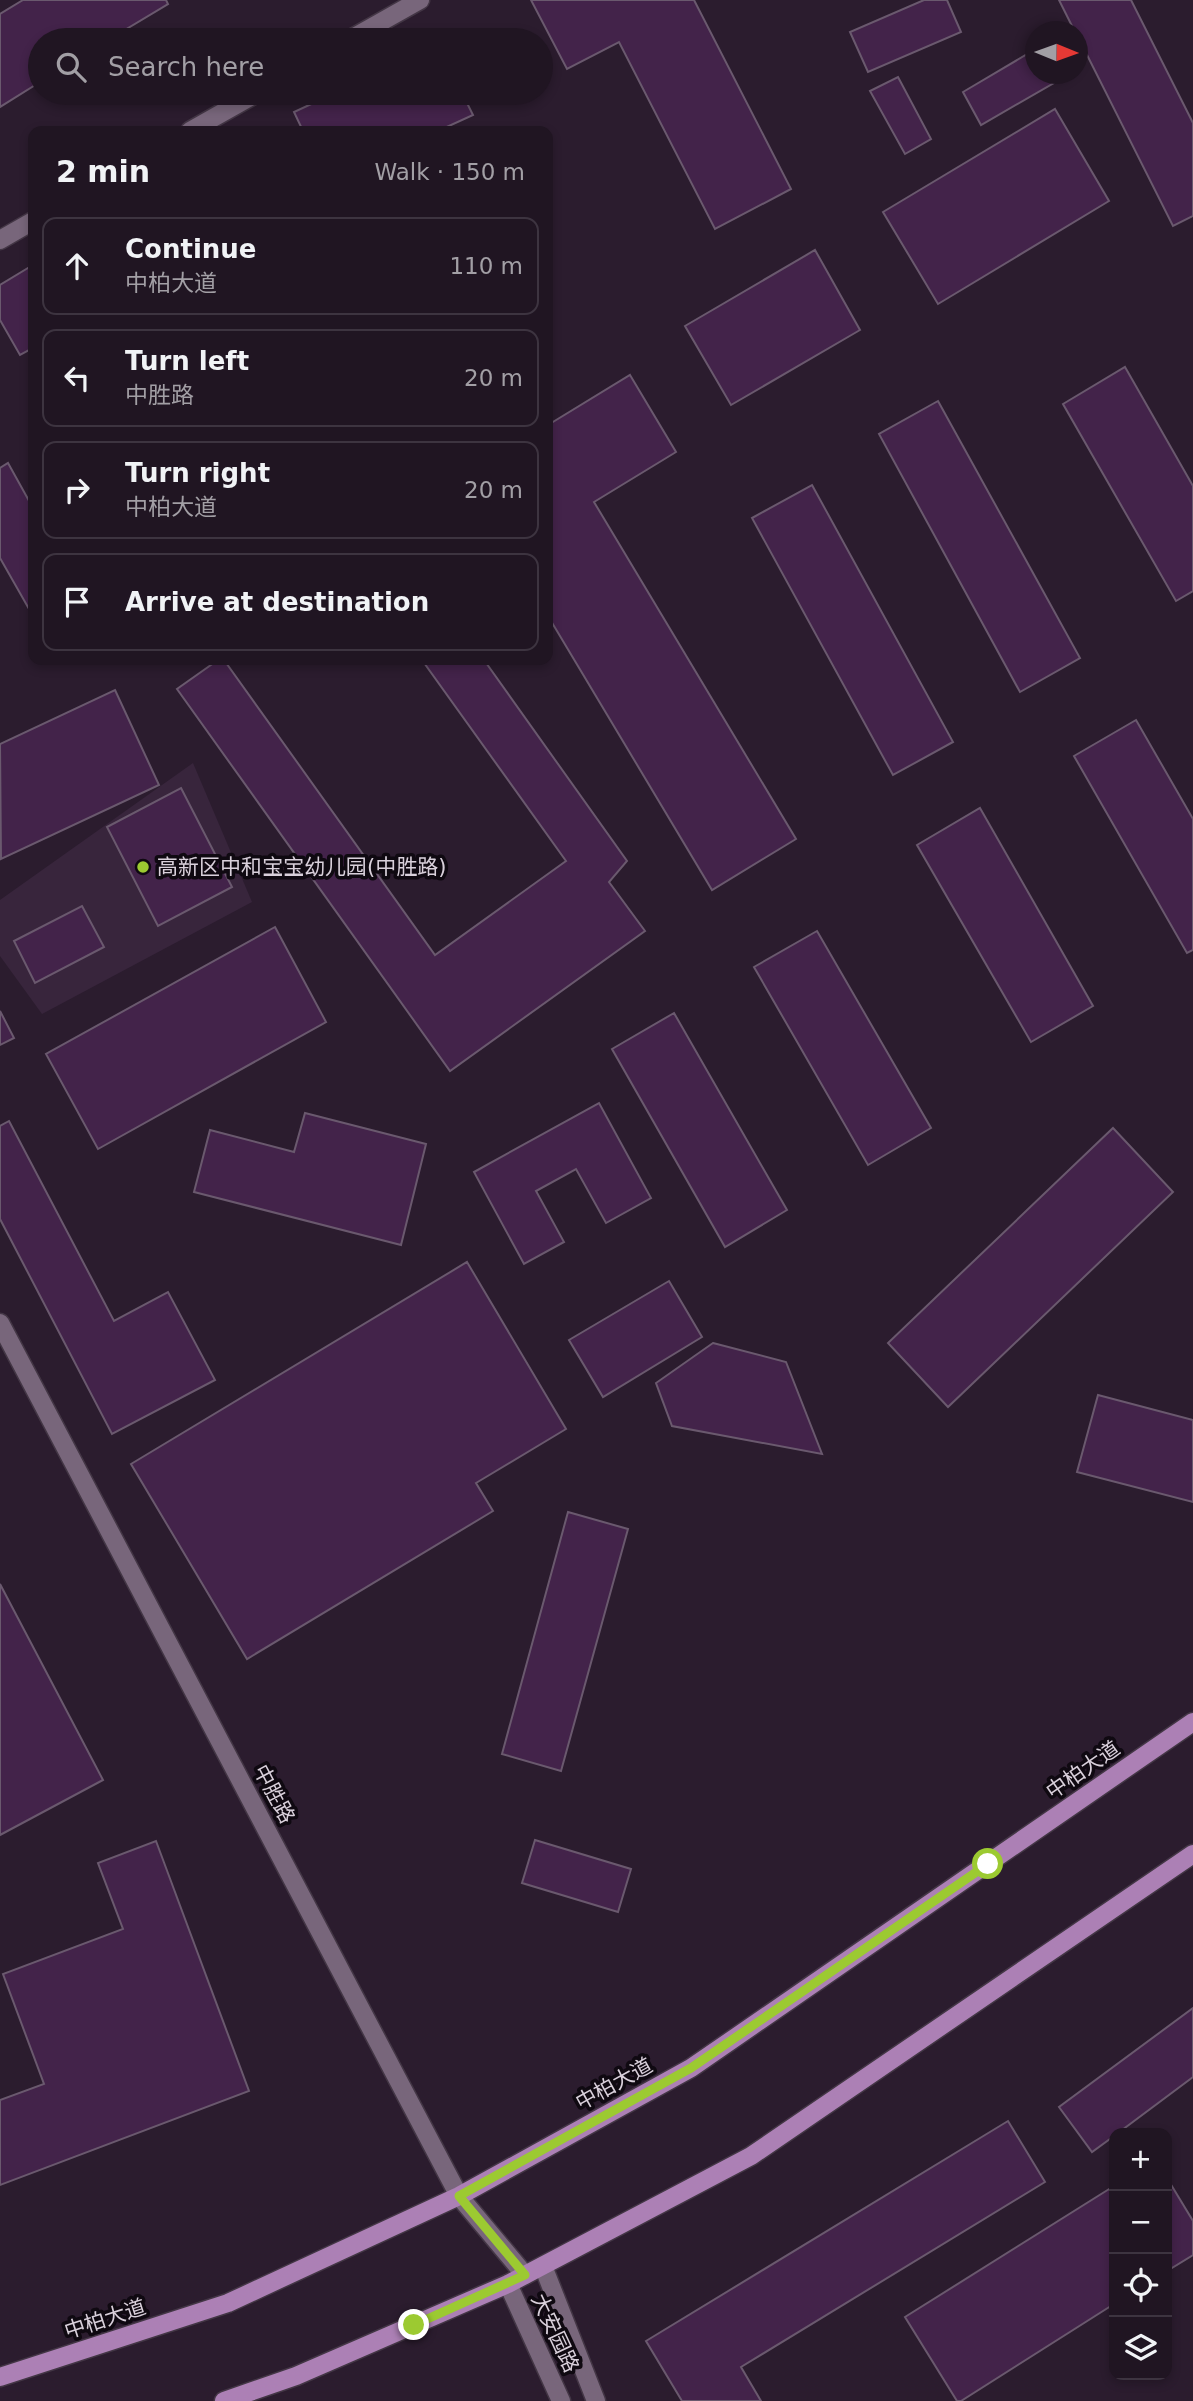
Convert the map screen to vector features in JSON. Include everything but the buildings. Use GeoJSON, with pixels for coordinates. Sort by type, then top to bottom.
{"type":"FeatureCollection","features":[{"type":"Feature","properties":{"kind":"main road","name":"中柏大道"},"geometry":{"type":"LineString","coordinates":[[0,2377],[228,2303],[459,2196],[691,2068],[1193,1723]]}},
{"type":"Feature","properties":{"kind":"main road"},"geometry":{"type":"LineString","coordinates":[[224,2401],[296,2376],[508,2284],[751,2156],[1193,1854]]}},
{"type":"Feature","properties":{"kind":"street"},"geometry":{"type":"LineString","coordinates":[[370,28],[420,0]]}},
{"type":"Feature","properties":{"kind":"street"},"geometry":{"type":"LineString","coordinates":[[199,126],[236,105]]}},
{"type":"Feature","properties":{"kind":"street"},"geometry":{"type":"LineString","coordinates":[[0,240],[28,224]]}},
{"type":"Feature","properties":{"kind":"street","name":"中胜路"},"geometry":{"type":"LineString","coordinates":[[0,1323],[459,2196],[525,2275]]}},
{"type":"Feature","properties":{"kind":"street"},"geometry":{"type":"LineString","coordinates":[[543,2266],[596,2401]]}},
{"type":"Feature","properties":{"kind":"street","name":"大安园路"},"geometry":{"type":"LineString","coordinates":[[508,2284],[561,2401]]}},
{"type":"Feature","properties":{"kind":"shaded area","name":"高新区中和宝宝幼儿园(中胜路)"},"geometry":{"type":"Polygon","coordinates":[[[193,763],[252,902],[42,1014],[0,956],[0,900],[193,763]]]}},
{"type":"Feature","properties":{"kind":"place","name":"高新区中和宝宝幼儿园(中胜路)"},"geometry":{"type":"Point","coordinates":[143,867]}},
{"type":"Feature","properties":{"kind":"route"},"geometry":{"type":"LineString","coordinates":[[414,2325],[525,2275],[459,2196],[691,2068],[988,1864]]}}]}
